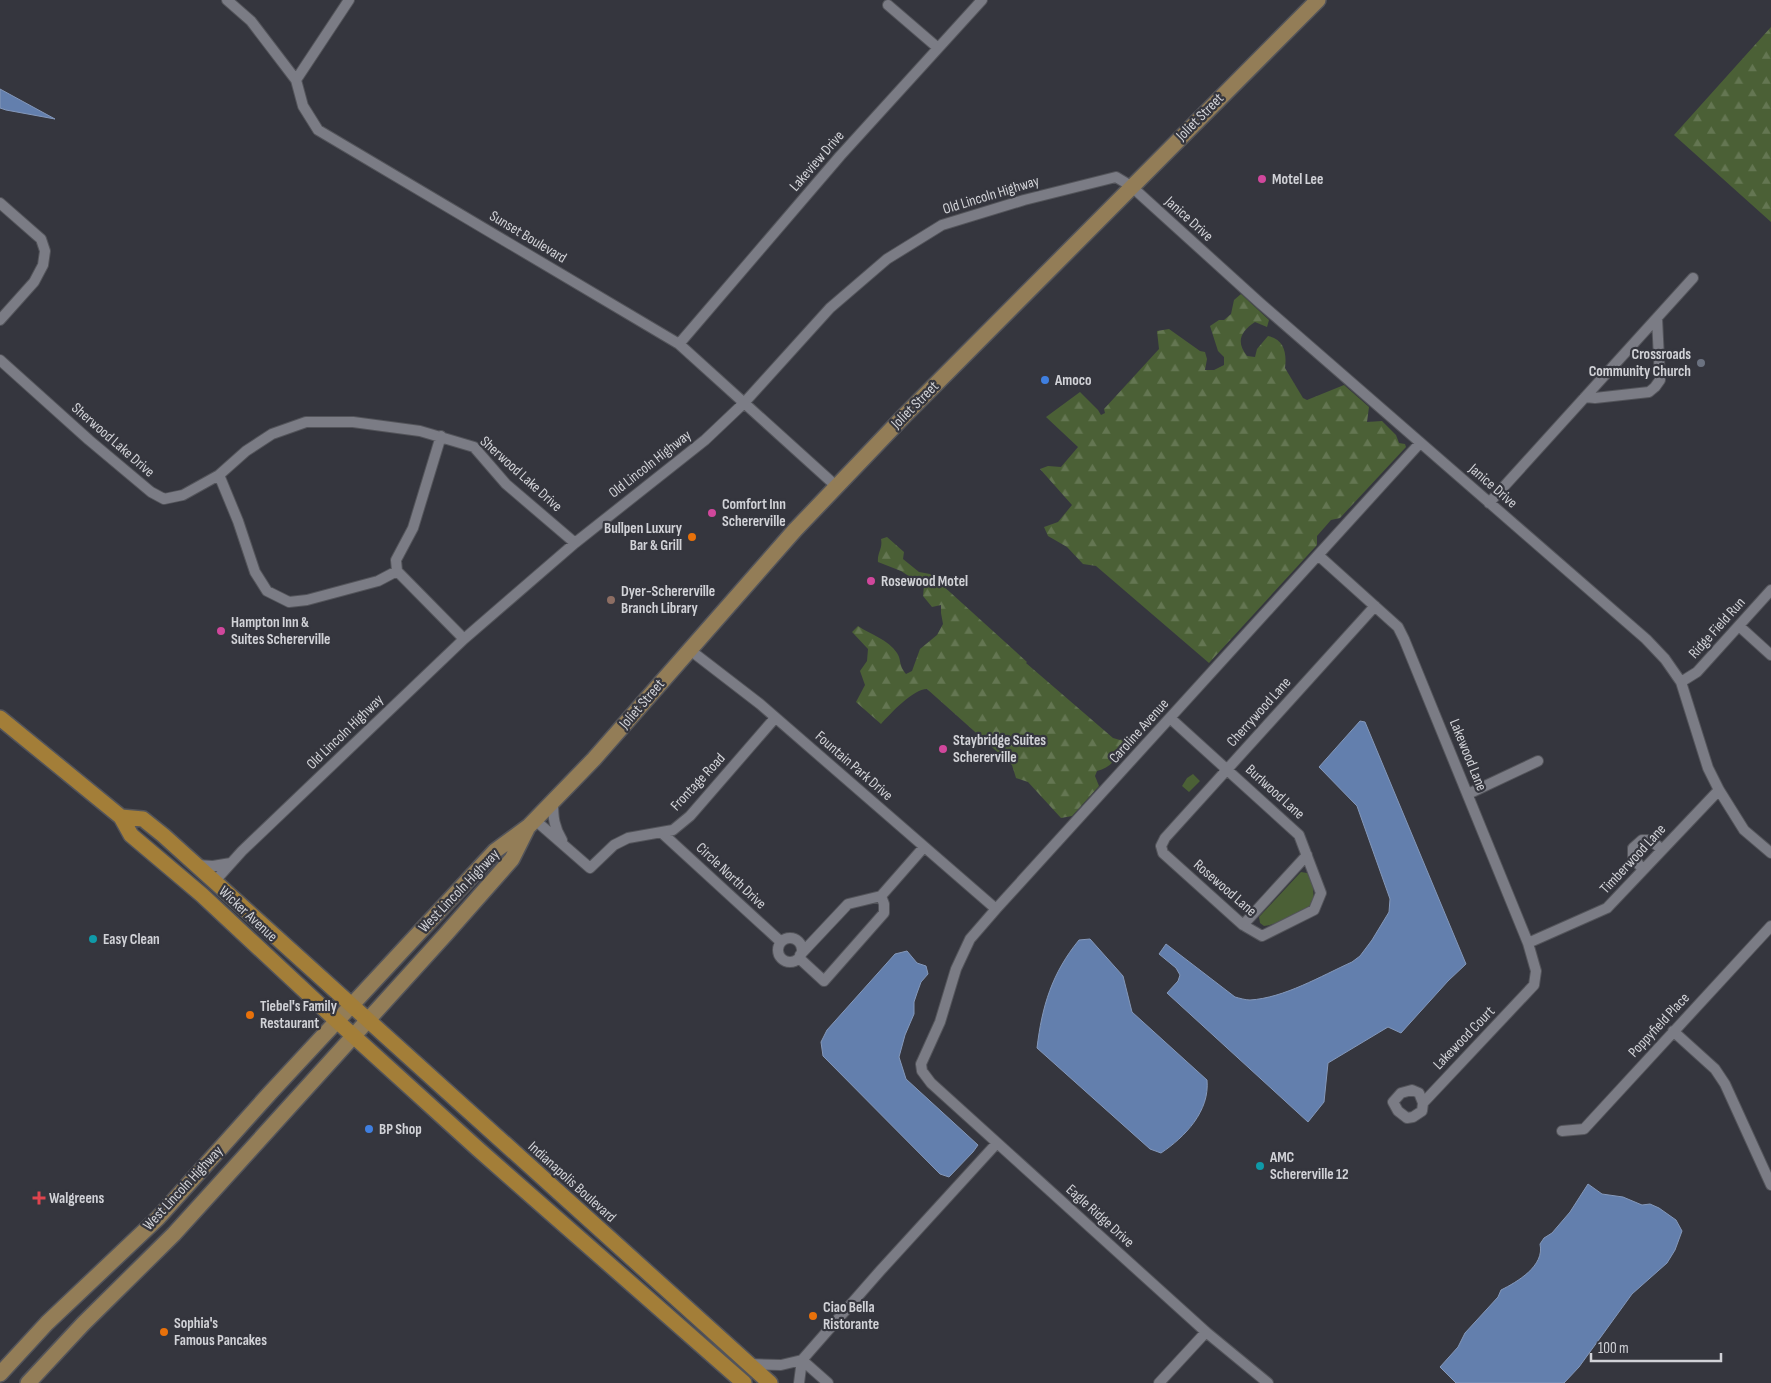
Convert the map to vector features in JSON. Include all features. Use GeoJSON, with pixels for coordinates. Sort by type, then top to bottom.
{"type":"FeatureCollection","features":[{"type":"Feature","properties":{"kind":"highway","name":"Wicker Avenue"},"geometry":{"type":"LineString","coordinates":[[0,718],[121,817],[131,835],[209,901],[354,1036]]}},
{"type":"Feature","properties":{"kind":"highway","name":"Wicker Avenue"},"geometry":{"type":"LineString","coordinates":[[121,817],[143,819],[163,835],[352,1005]]}},
{"type":"Feature","properties":{"kind":"highway"},"geometry":{"type":"LineString","coordinates":[[164,862],[172,860],[207,886],[215,880]]}},
{"type":"Feature","properties":{"kind":"highway","name":"Indianapolis Boulevard"},"geometry":{"type":"LineString","coordinates":[[352,1005],[770,1383]]}},
{"type":"Feature","properties":{"kind":"highway"},"geometry":{"type":"LineString","coordinates":[[354,1036],[478,1149],[744,1383]]}},
{"type":"Feature","properties":{"kind":"main road","name":"Joliet Street"},"geometry":{"type":"LineString","coordinates":[[532,823],[594,759],[836,486],[1131,186],[1318,0]]}},
{"type":"Feature","properties":{"kind":"main road","name":"West Lincoln Highway"},"geometry":{"type":"LineString","coordinates":[[0,1374],[46,1323],[158,1218],[495,851],[532,823]]}},
{"type":"Feature","properties":{"kind":"main road","name":"West Lincoln Highway"},"geometry":{"type":"LineString","coordinates":[[28,1383],[83,1324],[174,1234],[446,934],[512,859],[532,823]]}},
{"type":"Feature","properties":{"kind":"street","name":"Sunset Boulevard"},"geometry":{"type":"LineString","coordinates":[[227,0],[251,22],[296,80],[303,106],[318,130],[679,344],[836,486]]}},
{"type":"Feature","properties":{"kind":"street"},"geometry":{"type":"LineString","coordinates":[[296,80],[349,0]]}},
{"type":"Feature","properties":{"kind":"street","name":"Lakeview Drive"},"geometry":{"type":"LineString","coordinates":[[679,344],[840,156],[982,0]]}},
{"type":"Feature","properties":{"kind":"street"},"geometry":{"type":"LineString","coordinates":[[888,5],[938,48]]}},
{"type":"Feature","properties":{"kind":"street","name":"Old Lincoln Highway"},"geometry":{"type":"LineString","coordinates":[[215,880],[242,851],[464,639],[576,543],[705,440],[744,403],[830,308],[888,259],[942,225],[1024,200],[1116,177],[1131,186]]}},
{"type":"Feature","properties":{"kind":"street","name":"Janice Drive"},"geometry":{"type":"LineString","coordinates":[[1131,186],[1218,266],[1646,639],[1665,659],[1681,682],[1708,768],[1719,790],[1744,830],[1771,854]]}},
{"type":"Feature","properties":{"kind":"street"},"geometry":{"type":"LineString","coordinates":[[0,204],[41,239],[45,251],[43,266],[34,282],[0,320]]}},
{"type":"Feature","properties":{"kind":"street"},"geometry":{"type":"LineString","coordinates":[[1489,503],[1693,278]]}},
{"type":"Feature","properties":{"kind":"street"},"geometry":{"type":"LineString","coordinates":[[1585,397],[1596,398],[1648,392],[1655,387],[1660,380],[1657,318]]}},
{"type":"Feature","properties":{"kind":"street","name":"Sherwood Lake Drive"},"geometry":{"type":"LineString","coordinates":[[0,360],[89,440],[151,492],[164,499],[183,495],[219,475],[246,451],[272,434],[306,422],[353,422],[420,431],[474,447],[506,484],[576,543]]}},
{"type":"Feature","properties":{"kind":"street"},"geometry":{"type":"LineString","coordinates":[[441,436],[413,528],[396,560],[397,571],[464,639]]}},
{"type":"Feature","properties":{"kind":"street","name":"Caroline Avenue"},"geometry":{"type":"LineString","coordinates":[[921,1064],[940,1022],[956,969],[970,939],[1420,443]]}},
{"type":"Feature","properties":{"kind":"street"},"geometry":{"type":"LineString","coordinates":[[219,475],[238,521],[255,572],[267,591],[289,602],[307,600],[378,581],[397,571]]}},
{"type":"Feature","properties":{"kind":"street","name":"Lakewood Lane"},"geometry":{"type":"LineString","coordinates":[[1318,555],[1398,627],[1404,639],[1528,943],[1536,971],[1534,985],[1526,994]]}},
{"type":"Feature","properties":{"kind":"street","name":"Ridge Field Run"},"geometry":{"type":"LineString","coordinates":[[1681,682],[1697,672],[1771,590]]}},
{"type":"Feature","properties":{"kind":"street","name":"Cherrywood Lane"},"geometry":{"type":"LineString","coordinates":[[1165,838],[1375,606]]}},
{"type":"Feature","properties":{"kind":"street"},"geometry":{"type":"LineString","coordinates":[[1739,626],[1771,655]]}},
{"type":"Feature","properties":{"kind":"street","name":"Fountain Park Drive"},"geometry":{"type":"LineString","coordinates":[[690,650],[775,718],[996,909]]}},
{"type":"Feature","properties":{"kind":"street","name":"Frontage Road"},"geometry":{"type":"LineString","coordinates":[[532,823],[566,847],[590,868],[614,845],[628,838],[673,830],[690,816],[775,718]]}},
{"type":"Feature","properties":{"kind":"street","name":"Burlwood Lane"},"geometry":{"type":"LineString","coordinates":[[1170,718],[1299,835],[1321,893],[1314,910]]}},
{"type":"Feature","properties":{"kind":"street"},"geometry":{"type":"LineString","coordinates":[[1468,794],[1538,761]]}},
{"type":"Feature","properties":{"kind":"street","name":"Timberwood Lane"},"geometry":{"type":"LineString","coordinates":[[1528,943],[1607,908],[1719,790]]}},
{"type":"Feature","properties":{"kind":"street"},"geometry":{"type":"LineString","coordinates":[[553,802],[552,817],[555,829],[566,847]]}},
{"type":"Feature","properties":{"kind":"street","name":"Circle North Drive"},"geometry":{"type":"LineString","coordinates":[[661,832],[781,942]]}},
{"type":"Feature","properties":{"kind":"street","name":"Rosewood Lane"},"geometry":{"type":"LineString","coordinates":[[1165,838],[1161,846],[1162,853],[1243,926],[1262,936],[1314,910]]}},
{"type":"Feature","properties":{"kind":"street"},"geometry":{"type":"LineString","coordinates":[[1643,870],[1633,857],[1633,848],[1642,840],[1651,840],[1662,850]]}},
{"type":"Feature","properties":{"kind":"street"},"geometry":{"type":"LineString","coordinates":[[799,957],[801,946],[795,940],[788,938],[781,942],[778,949],[782,959],[792,962],[799,957],[848,904],[881,896],[924,847]]}},
{"type":"Feature","properties":{"kind":"street"},"geometry":{"type":"LineString","coordinates":[[1243,926],[1307,855]]}},
{"type":"Feature","properties":{"kind":"street"},"geometry":{"type":"LineString","coordinates":[[197,866],[231,863]]}},
{"type":"Feature","properties":{"kind":"street"},"geometry":{"type":"LineString","coordinates":[[799,957],[824,981],[884,913],[884,904],[881,896]]}},
{"type":"Feature","properties":{"kind":"street","name":"Poppyfield Place"},"geometry":{"type":"LineString","coordinates":[[1562,1131],[1584,1129],[1771,926]]}},
{"type":"Feature","properties":{"kind":"street","name":"Lakewood Court"},"geometry":{"type":"LineString","coordinates":[[1423,1102],[1526,994]]}},
{"type":"Feature","properties":{"kind":"street"},"geometry":{"type":"LineString","coordinates":[[1673,1031],[1715,1069],[1726,1084],[1771,1185]]}},
{"type":"Feature","properties":{"kind":"street","name":"Eagle Ridge Drive"},"geometry":{"type":"LineString","coordinates":[[921,1064],[922,1071],[931,1082],[1206,1332],[1264,1382]]}},
{"type":"Feature","properties":{"kind":"street"},"geometry":{"type":"LineString","coordinates":[[799,1383],[802,1360],[885,1265],[998,1143]]}},
{"type":"Feature","properties":{"kind":"street"},"geometry":{"type":"LineString","coordinates":[[1159,1383],[1206,1332]]}},
{"type":"Feature","properties":{"kind":"street"},"geometry":{"type":"LineString","coordinates":[[748,1364],[780,1365],[802,1360]]}},
{"type":"Feature","properties":{"kind":"street"},"geometry":{"type":"LineString","coordinates":[[802,1360],[828,1383]]}},
{"type":"Feature","properties":{"kind":"green space"},"geometry":{"type":"Polygon","coordinates":[[[1771,27],[1771,222],[1674,135],[1771,27]]]}},
{"type":"Feature","properties":{"kind":"green space"},"geometry":{"type":"Polygon","coordinates":[[[1241,294],[1269,320],[1267,327],[1255,322],[1243,333],[1241,342],[1247,356],[1255,357],[1257,349],[1268,336],[1278,340],[1285,352],[1285,368],[1303,398],[1307,400],[1344,385],[1369,407],[1367,422],[1382,421],[1396,435],[1399,443],[1405,444],[1406,447],[1340,518],[1331,520],[1317,536],[1317,545],[1209,663],[1096,566],[1083,564],[1067,547],[1048,536],[1044,527],[1058,522],[1072,505],[1040,469],[1048,466],[1061,467],[1078,447],[1046,417],[1080,392],[1101,415],[1105,413],[1104,409],[1159,349],[1157,331],[1169,329],[1200,351],[1205,352],[1207,359],[1205,370],[1214,370],[1224,365],[1224,357],[1218,351],[1210,326],[1219,320],[1224,320],[1231,314],[1234,300],[1241,294]]]}},
{"type":"Feature","properties":{"kind":"green space"},"geometry":{"type":"Polygon","coordinates":[[[887,537],[904,552],[903,559],[919,572],[930,574],[1026,663],[1113,738],[1120,740],[1133,734],[1133,743],[1112,763],[1097,771],[1095,776],[1099,786],[1072,816],[1061,818],[1028,782],[1016,778],[1012,765],[927,689],[921,690],[909,697],[881,724],[856,702],[865,685],[860,671],[867,661],[868,649],[852,632],[858,626],[893,648],[906,674],[912,671],[920,649],[937,635],[943,624],[941,605],[932,607],[923,596],[924,586],[901,571],[878,562],[881,539],[887,537]]]}},
{"type":"Feature","properties":{"kind":"green space"},"geometry":{"type":"Polygon","coordinates":[[[1193,774],[1200,781],[1189,792],[1182,786],[1187,778],[1193,774]]]}},
{"type":"Feature","properties":{"kind":"green space"},"geometry":{"type":"Polygon","coordinates":[[[1301,872],[1307,873],[1311,879],[1314,902],[1290,917],[1264,926],[1260,923],[1259,917],[1301,872]]]}},
{"type":"Feature","properties":{"kind":"water"},"geometry":{"type":"Polygon","coordinates":[[[0,89],[55,119],[0,108],[0,89]]]}},
{"type":"Feature","properties":{"kind":"water"},"geometry":{"type":"Polygon","coordinates":[[[1360,721],[1365,722],[1466,964],[1401,1033],[1388,1027],[1328,1063],[1324,1102],[1308,1122],[1167,993],[1178,981],[1180,975],[1176,968],[1159,954],[1166,944],[1235,997],[1250,1000],[1289,991],[1352,962],[1360,956],[1389,912],[1390,899],[1357,806],[1319,767],[1360,721]]]}},
{"type":"Feature","properties":{"kind":"water"},"geometry":{"type":"Polygon","coordinates":[[[1090,939],[1123,976],[1132,1012],[1207,1080],[1207,1091],[1200,1113],[1187,1131],[1161,1153],[1150,1149],[1037,1048],[1045,1004],[1055,978],[1079,940],[1090,939]]]}},
{"type":"Feature","properties":{"kind":"water"},"geometry":{"type":"Polygon","coordinates":[[[907,951],[917,963],[926,966],[928,974],[921,982],[917,993],[914,1002],[914,1014],[905,1035],[899,1057],[906,1079],[978,1145],[949,1177],[940,1174],[823,1056],[821,1042],[827,1030],[895,954],[907,951]]]}},
{"type":"Feature","properties":{"kind":"water"},"geometry":{"type":"Polygon","coordinates":[[[1588,1184],[1602,1194],[1623,1197],[1642,1205],[1650,1204],[1676,1220],[1682,1231],[1675,1250],[1667,1263],[1632,1294],[1579,1367],[1564,1383],[1456,1383],[1440,1367],[1458,1347],[1465,1333],[1498,1297],[1501,1290],[1522,1278],[1534,1266],[1540,1252],[1540,1244],[1570,1212],[1588,1184]]]}},
{"type":"Feature","properties":{"kind":"place","name":"Motel Lee"},"geometry":{"type":"Point","coordinates":[1262,179]}},
{"type":"Feature","properties":{"kind":"place","name":"Crossroads Community Church"},"geometry":{"type":"Point","coordinates":[1701,363]}},
{"type":"Feature","properties":{"kind":"place","name":"Amoco"},"geometry":{"type":"Point","coordinates":[1045,380]}},
{"type":"Feature","properties":{"kind":"place","name":"Comfort Inn Schererville"},"geometry":{"type":"Point","coordinates":[712,513]}},
{"type":"Feature","properties":{"kind":"place","name":"Bullpen Luxury Bar & Grill"},"geometry":{"type":"Point","coordinates":[692,537]}},
{"type":"Feature","properties":{"kind":"place","name":"Rosewood Motel"},"geometry":{"type":"Point","coordinates":[871,581]}},
{"type":"Feature","properties":{"kind":"place","name":"Dyer-Schererville Branch Library"},"geometry":{"type":"Point","coordinates":[611,600]}},
{"type":"Feature","properties":{"kind":"place","name":"Hampton Inn & Suites Schererville"},"geometry":{"type":"Point","coordinates":[221,631]}},
{"type":"Feature","properties":{"kind":"place","name":"Staybridge Suites Schererville"},"geometry":{"type":"Point","coordinates":[943,749]}},
{"type":"Feature","properties":{"kind":"place","name":"Easy Clean"},"geometry":{"type":"Point","coordinates":[93,939]}},
{"type":"Feature","properties":{"kind":"place","name":"Tiebel's Family Restaurant"},"geometry":{"type":"Point","coordinates":[250,1015]}},
{"type":"Feature","properties":{"kind":"place","name":"BP Shop"},"geometry":{"type":"Point","coordinates":[369,1129]}},
{"type":"Feature","properties":{"kind":"place","name":"AMC Schererville 12"},"geometry":{"type":"Point","coordinates":[1260,1166]}},
{"type":"Feature","properties":{"kind":"place","name":"Walgreens"},"geometry":{"type":"Point","coordinates":[39,1198]}},
{"type":"Feature","properties":{"kind":"place","name":"Ciao Bella Ristorante"},"geometry":{"type":"Point","coordinates":[813,1316]}},
{"type":"Feature","properties":{"kind":"place","name":"Sophia's Famous Pancakes"},"geometry":{"type":"Point","coordinates":[164,1332]}}]}
